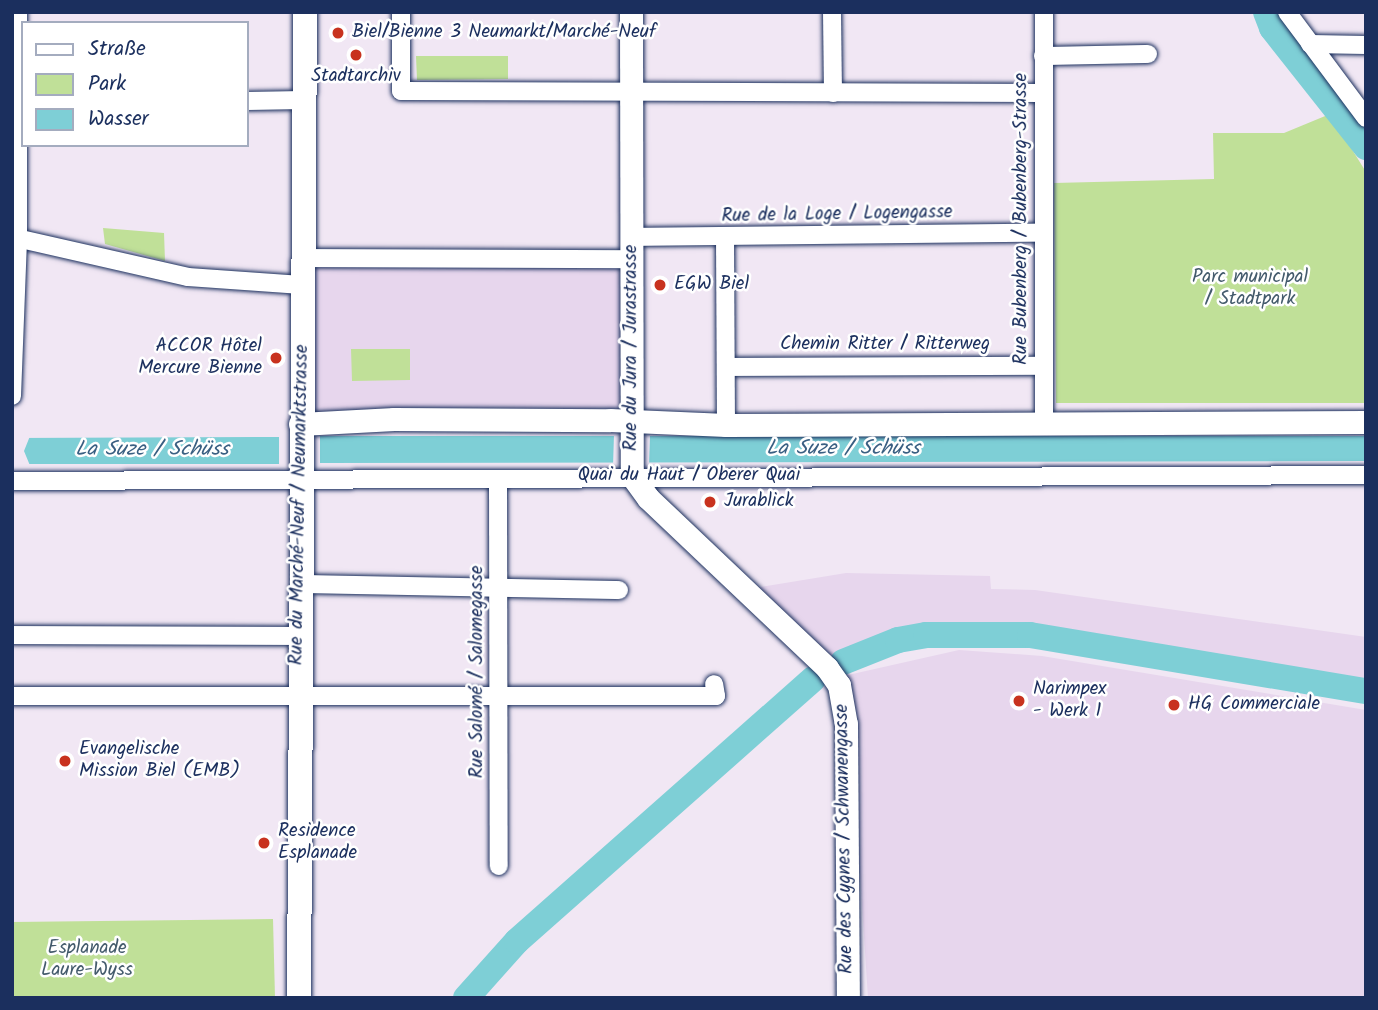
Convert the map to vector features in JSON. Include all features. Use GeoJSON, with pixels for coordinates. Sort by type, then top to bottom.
{"type":"FeatureCollection","features":[{"type":"Feature","properties":{"kind":"main road","name":"Rue du Marché-Neuf / Neumarktstrasse"},"geometry":{"type":"LineString","coordinates":[[299,998],[299,476],[304,12]]}},
{"type":"Feature","properties":{"kind":"street"},"geometry":{"type":"LineString","coordinates":[[12,396],[18,12]]}},
{"type":"Feature","properties":{"kind":"street"},"geometry":{"type":"LineString","coordinates":[[401,12],[401,91],[1043,93]]}},
{"type":"Feature","properties":{"kind":"street","name":"Rue du Jura / Jurastrasse"},"geometry":{"type":"LineString","coordinates":[[631,12],[631,471],[648,498],[837,681]]}},
{"type":"Feature","properties":{"kind":"street"},"geometry":{"type":"LineString","coordinates":[[832,12],[833,93]]}},
{"type":"Feature","properties":{"kind":"street","name":"Rue Bubenberg / Bubenberg-Strasse"},"geometry":{"type":"LineString","coordinates":[[1044,12],[1044,425]]}},
{"type":"Feature","properties":{"kind":"street"},"geometry":{"type":"LineString","coordinates":[[1287,12],[1365,117]]}},
{"type":"Feature","properties":{"kind":"street"},"geometry":{"type":"LineString","coordinates":[[1310,44],[1366,45]]}},
{"type":"Feature","properties":{"kind":"street"},"geometry":{"type":"LineString","coordinates":[[1043,56],[1148,54]]}},
{"type":"Feature","properties":{"kind":"street"},"geometry":{"type":"LineString","coordinates":[[248,101],[303,100]]}},
{"type":"Feature","properties":{"kind":"street","name":"Rue de la Loge / Logengasse"},"geometry":{"type":"LineString","coordinates":[[302,258],[631,248],[725,237],[1042,233]]}},
{"type":"Feature","properties":{"kind":"street"},"geometry":{"type":"LineString","coordinates":[[725,237],[726,425]]}},
{"type":"Feature","properties":{"kind":"street"},"geometry":{"type":"LineString","coordinates":[[15,238],[188,277],[302,285]]}},
{"type":"Feature","properties":{"kind":"street","name":"Chemin Ritter / Ritterweg"},"geometry":{"type":"LineString","coordinates":[[726,367],[1043,366]]}},
{"type":"Feature","properties":{"kind":"street"},"geometry":{"type":"LineString","coordinates":[[300,427],[394,419],[630,427],[1366,422]]}},
{"type":"Feature","properties":{"kind":"street","name":"Quai du Haut / Oberer Quai"},"geometry":{"type":"LineString","coordinates":[[12,481],[299,476],[498,479],[631,471],[1366,475]]}},
{"type":"Feature","properties":{"kind":"street","name":"Rue Salomé / Salomegasse"},"geometry":{"type":"LineString","coordinates":[[498,479],[499,866]]}},
{"type":"Feature","properties":{"kind":"street"},"geometry":{"type":"LineString","coordinates":[[300,584],[619,590]]}},
{"type":"Feature","properties":{"kind":"street"},"geometry":{"type":"LineString","coordinates":[[12,635],[299,636]]}},
{"type":"Feature","properties":{"kind":"street","name":"Rue des Cygnes / Schwanengasse"},"geometry":{"type":"LineString","coordinates":[[837,681],[846,724],[848,998]]}},
{"type":"Feature","properties":{"kind":"street"},"geometry":{"type":"LineString","coordinates":[[12,695],[716,696],[715,684]]}},
{"type":"Feature","properties":{"kind":"shaded area"},"geometry":{"type":"Polygon","coordinates":[[[302,258],[630,259],[629,421],[319,420],[301,406],[302,258]]]}},
{"type":"Feature","properties":{"kind":"shaded area"},"geometry":{"type":"Polygon","coordinates":[[[846,573],[990,576],[991,589],[1035,590],[1366,637],[1366,683],[1030,629],[903,630],[839,655],[848,675],[959,650],[1042,656],[1366,710],[1366,998],[868,998],[847,675],[755,588],[846,573]]]}},
{"type":"Feature","properties":{"kind":"green space"},"geometry":{"type":"Polygon","coordinates":[[[416,56],[508,56],[508,79],[417,80],[416,56]]]}},
{"type":"Feature","properties":{"kind":"green space","name":"Parc municipal / Stadtpark"},"geometry":{"type":"Polygon","coordinates":[[[1330,114],[1366,172],[1366,403],[1056,403],[1054,183],[1214,179],[1213,133],[1284,133],[1330,114]]]}},
{"type":"Feature","properties":{"kind":"green space"},"geometry":{"type":"Polygon","coordinates":[[[103,228],[164,233],[165,261],[105,244],[103,228]]]}},
{"type":"Feature","properties":{"kind":"green space"},"geometry":{"type":"Polygon","coordinates":[[[351,349],[410,349],[410,380],[352,381],[351,349]]]}},
{"type":"Feature","properties":{"kind":"green space","name":"Esplanade Laure-Wyss"},"geometry":{"type":"Polygon","coordinates":[[[273,919],[275,998],[12,998],[12,922],[273,919]]]}},
{"type":"Feature","properties":{"kind":"water"},"geometry":{"type":"Polygon","coordinates":[[[320,436],[1366,436],[1366,461],[320,463],[320,436]]]}},
{"type":"Feature","properties":{"kind":"water"},"geometry":{"type":"Polygon","coordinates":[[[279,437],[279,464],[12,464],[12,438],[279,437]]]}},
{"type":"Feature","properties":{"kind":"pier"},"geometry":{"type":"Polygon","coordinates":[[[12,434],[30,436],[24,451],[31,468],[12,468],[12,434]]]}},
{"type":"Feature","properties":{"kind":"pier"},"geometry":{"type":"Polygon","coordinates":[[[614,434],[650,436],[649,466],[613,466],[614,434]]]}},
{"type":"Feature","properties":{"kind":"waterway","name":"La Suze / Schüss"},"geometry":{"type":"LineString","coordinates":[[1266,12],[1272,28],[1366,147]]}},
{"type":"Feature","properties":{"kind":"waterway","name":"La Suze / Schüss"},"geometry":{"type":"LineString","coordinates":[[843,662],[898,640],[926,635],[1030,635],[1366,691]]}},
{"type":"Feature","properties":{"kind":"waterway","name":"La Suze / Schüss"},"geometry":{"type":"LineString","coordinates":[[466,998],[517,941],[813,679]]}},
{"type":"Feature","properties":{"kind":"place","name":"Biel/Bienne 3 Neumarkt/Marché-Neuf"},"geometry":{"type":"Point","coordinates":[338,33]}},
{"type":"Feature","properties":{"kind":"place","name":"Stadtarchiv"},"geometry":{"type":"Point","coordinates":[356,55]}},
{"type":"Feature","properties":{"kind":"place","name":"EGW Biel"},"geometry":{"type":"Point","coordinates":[660,285]}},
{"type":"Feature","properties":{"kind":"place","name":"ACCOR Hôtel Mercure Bienne"},"geometry":{"type":"Point","coordinates":[276,358]}},
{"type":"Feature","properties":{"kind":"place","name":"Jurablick"},"geometry":{"type":"Point","coordinates":[710,502]}},
{"type":"Feature","properties":{"kind":"place","name":"Narimpex - Werk 1"},"geometry":{"type":"Point","coordinates":[1019,701]}},
{"type":"Feature","properties":{"kind":"place","name":"HG Commerciale"},"geometry":{"type":"Point","coordinates":[1174,705]}},
{"type":"Feature","properties":{"kind":"place","name":"Evangelische Mission Biel (EMB)"},"geometry":{"type":"Point","coordinates":[65,761]}},
{"type":"Feature","properties":{"kind":"place","name":"Residence Esplanade"},"geometry":{"type":"Point","coordinates":[264,843]}}]}
